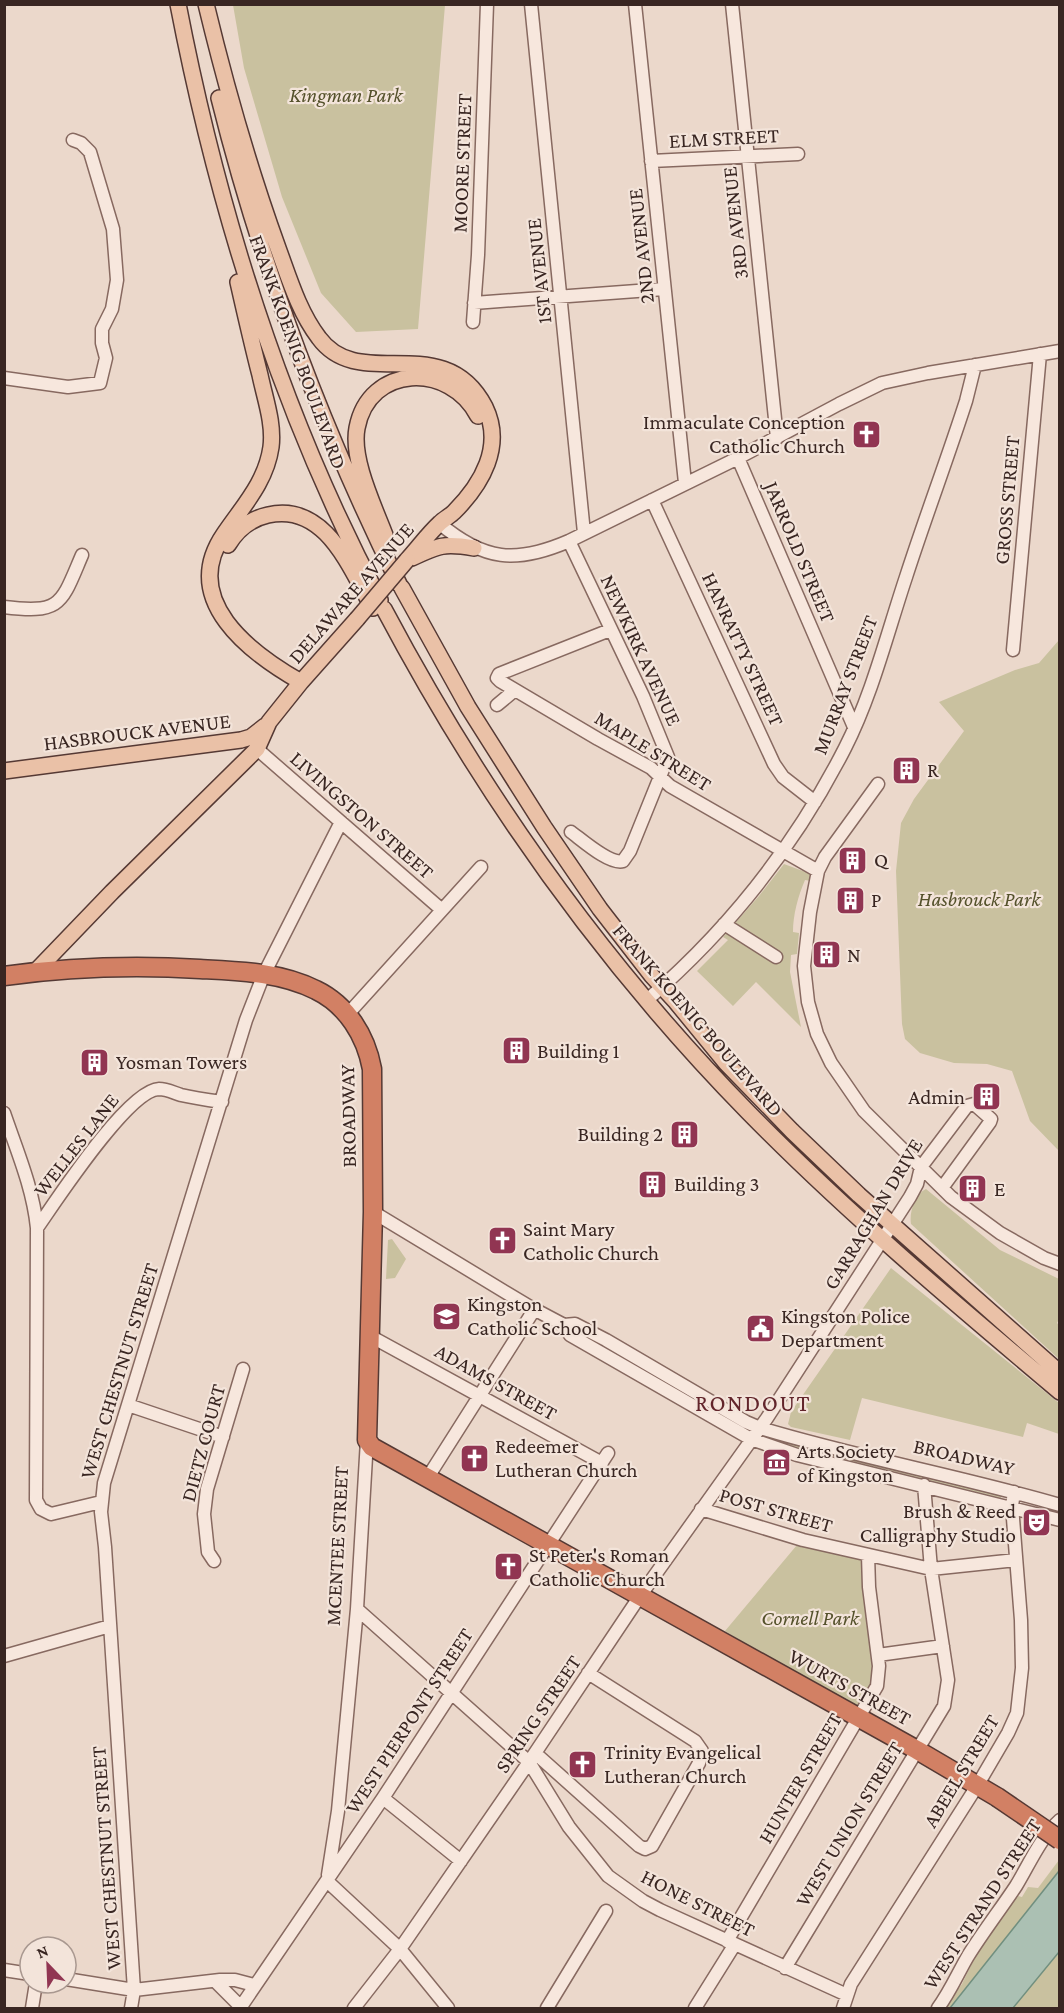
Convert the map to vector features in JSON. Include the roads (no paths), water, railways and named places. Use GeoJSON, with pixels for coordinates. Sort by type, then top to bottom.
{"type":"FeatureCollection","features":[{"type":"Feature","properties":{"kind":"highway","name":"BROADWAY"},"geometry":{"type":"LineString","coordinates":[[4,976],[36,971],[142,966],[264,974],[316,990],[337,1004],[362,1036],[369,1053],[372,1069],[373,1212]]}},
{"type":"Feature","properties":{"kind":"highway","name":"MCENTEE STREET"},"geometry":{"type":"LineString","coordinates":[[367,1440],[373,1212]]}},
{"type":"Feature","properties":{"kind":"highway","name":"WURTS STREET"},"geometry":{"type":"LineString","coordinates":[[367,1440],[372,1447],[917,1750],[997,1797],[1059,1840]]}},
{"type":"Feature","properties":{"kind":"main road","name":"FRANK KOENIG BOULEVARD"},"geometry":{"type":"LineString","coordinates":[[178,4],[197,98],[220,191],[247,284],[294,411],[379,609],[498,801],[584,921],[647,1000],[746,1111],[813,1178],[882,1241],[1059,1392]]}},
{"type":"Feature","properties":{"kind":"main road","name":"FRANK KOENIG BOULEVARD"},"geometry":{"type":"LineString","coordinates":[[198,4],[230,140],[270,276],[320,411],[358,498],[402,587],[468,707],[544,827],[600,909],[652,976],[726,1063],[824,1162],[1059,1373]]}},
{"type":"Feature","properties":{"kind":"main road"},"geometry":{"type":"LineString","coordinates":[[206,4],[233,111],[256,186],[291,283],[315,333],[334,353],[352,361],[373,364],[426,364],[449,372],[472,390],[488,414],[492,436],[490,458],[486,468],[475,487],[455,512],[439,523]]}},
{"type":"Feature","properties":{"kind":"main road"},"geometry":{"type":"LineString","coordinates":[[220,191],[272,433],[270,457],[261,481],[217,545],[211,566],[211,589],[216,606],[225,622],[277,668],[301,682]]}},
{"type":"Feature","properties":{"kind":"main road"},"geometry":{"type":"LineString","coordinates":[[402,587],[363,474],[356,438],[359,419],[369,401],[385,387],[404,379],[423,377],[434,379],[453,388],[468,401],[481,426],[482,446],[477,465],[447,505],[439,523]]}},
{"type":"Feature","properties":{"kind":"main road"},"geometry":{"type":"LineString","coordinates":[[301,682],[283,660],[239,622],[225,603],[220,587],[220,567],[225,549],[237,533],[254,520],[275,514],[298,515],[308,519],[330,537],[379,609]]}},
{"type":"Feature","properties":{"kind":"main road","name":"DELAWARE AVENUE"},"geometry":{"type":"LineString","coordinates":[[36,971],[112,892],[257,749],[269,722],[301,682],[439,523]]}},
{"type":"Feature","properties":{"kind":"main road"},"geometry":{"type":"LineString","coordinates":[[407,560],[442,545],[451,544],[474,548]]}},
{"type":"Feature","properties":{"kind":"main road","name":"HASBROUCK AVENUE"},"geometry":{"type":"LineString","coordinates":[[4,771],[241,740],[251,737],[269,722]]}},
{"type":"Feature","properties":{"kind":"street","name":"MOORE STREET"},"geometry":{"type":"LineString","coordinates":[[473,322],[478,255],[487,4]]}},
{"type":"Feature","properties":{"kind":"street","name":"1ST AVENUE"},"geometry":{"type":"LineString","coordinates":[[531,4],[584,533]]}},
{"type":"Feature","properties":{"kind":"street","name":"2ND AVENUE"},"geometry":{"type":"LineString","coordinates":[[635,4],[685,483]]}},
{"type":"Feature","properties":{"kind":"street","name":"3RD AVENUE"},"geometry":{"type":"LineString","coordinates":[[732,4],[777,438]]}},
{"type":"Feature","properties":{"kind":"street"},"geometry":{"type":"LineString","coordinates":[[4,378],[68,387],[100,383],[106,358],[102,343],[102,329],[112,309],[117,289],[114,235],[90,152],[81,143],[73,140]]}},
{"type":"Feature","properties":{"kind":"street","name":"ELM STREET"},"geometry":{"type":"LineString","coordinates":[[651,161],[798,154]]}},
{"type":"Feature","properties":{"kind":"street"},"geometry":{"type":"LineString","coordinates":[[474,303],[664,289]]}},
{"type":"Feature","properties":{"kind":"street","name":"DELAWARE AVENUE"},"geometry":{"type":"LineString","coordinates":[[439,523],[474,548],[489,553],[517,555],[542,550],[568,541],[738,458],[882,383],[907,376],[1059,351]]}},
{"type":"Feature","properties":{"kind":"street","name":"GROSS STREET"},"geometry":{"type":"LineString","coordinates":[[1013,650],[1040,354]]}},
{"type":"Feature","properties":{"kind":"street","name":"MURRAY STREET"},"geometry":{"type":"LineString","coordinates":[[647,1000],[663,987],[724,924],[756,887],[815,802],[846,746],[883,650],[955,435],[975,365]]}},
{"type":"Feature","properties":{"kind":"street","name":"JARROLD STREET"},"geometry":{"type":"LineString","coordinates":[[738,458],[854,727]]}},
{"type":"Feature","properties":{"kind":"street","name":"HANRATTY STREET"},"geometry":{"type":"LineString","coordinates":[[652,500],[774,764],[783,777],[815,802]]}},
{"type":"Feature","properties":{"kind":"street","name":"NEWKIRK AVENUE"},"geometry":{"type":"LineString","coordinates":[[568,541],[643,696],[667,753],[667,761],[661,777],[630,851],[620,863],[609,859],[571,832]]}},
{"type":"Feature","properties":{"kind":"street"},"geometry":{"type":"LineString","coordinates":[[4,607],[32,610],[44,609],[57,604],[64,597],[82,555]]}},
{"type":"Feature","properties":{"kind":"street"},"geometry":{"type":"LineString","coordinates":[[497,705],[509,687],[497,678],[499,674],[610,630]]}},
{"type":"Feature","properties":{"kind":"street","name":"MAPLE STREET"},"geometry":{"type":"LineString","coordinates":[[509,687],[651,768],[670,786],[818,871]]}},
{"type":"Feature","properties":{"kind":"street","name":"LIVINGSTON STREET"},"geometry":{"type":"LineString","coordinates":[[257,749],[442,910]]}},
{"type":"Feature","properties":{"kind":"street"},"geometry":{"type":"LineString","coordinates":[[878,783],[825,857],[818,871],[810,912],[804,966],[808,1002],[817,1034],[831,1063],[864,1111],[951,1197],[1000,1233],[1059,1264]]}},
{"type":"Feature","properties":{"kind":"street","name":"WEST CHESTNUT STREET"},"geometry":{"type":"LineString","coordinates":[[131,2008],[134,1990],[100,1502],[246,1020],[264,974],[341,822]]}},
{"type":"Feature","properties":{"kind":"street"},"geometry":{"type":"LineString","coordinates":[[347,1016],[481,867]]}},
{"type":"Feature","properties":{"kind":"street"},"geometry":{"type":"LineString","coordinates":[[724,924],[776,957]]}},
{"type":"Feature","properties":{"kind":"street","name":"WELLES LANE"},"geometry":{"type":"LineString","coordinates":[[37,1228],[70,1180],[120,1117],[147,1092],[157,1089],[166,1090],[222,1102]]}},
{"type":"Feature","properties":{"kind":"street","name":"GARRAGHAN DRIVE"},"geometry":{"type":"LineString","coordinates":[[751,1439],[893,1225],[917,1184],[921,1167],[967,1106],[974,1104],[988,1115],[990,1122],[942,1188]]}},
{"type":"Feature","properties":{"kind":"street"},"geometry":{"type":"LineString","coordinates":[[4,1113],[26,1176],[37,1228],[36,1500],[41,1509],[51,1514],[100,1502]]}},
{"type":"Feature","properties":{"kind":"street","name":"BROADWAY"},"geometry":{"type":"LineString","coordinates":[[373,1212],[534,1310],[564,1325],[575,1324],[606,1340],[760,1428],[1059,1505]]}},
{"type":"Feature","properties":{"kind":"street"},"geometry":{"type":"LineString","coordinates":[[428,1477],[534,1310]]}},
{"type":"Feature","properties":{"kind":"street","name":"BROADWAY"},"geometry":{"type":"LineString","coordinates":[[564,1325],[570,1335],[751,1439],[797,1455],[1012,1506],[1059,1520]]}},
{"type":"Feature","properties":{"kind":"street","name":"ADAMS STREET"},"geometry":{"type":"LineString","coordinates":[[370,1336],[479,1396],[605,1458]]}},
{"type":"Feature","properties":{"kind":"street","name":"DIETZ COURT"},"geometry":{"type":"LineString","coordinates":[[214,1561],[208,1552],[204,1514],[207,1489],[243,1369]]}},
{"type":"Feature","properties":{"kind":"street"},"geometry":{"type":"LineString","coordinates":[[128,1405],[223,1437]]}},
{"type":"Feature","properties":{"kind":"street","name":"SPRING STREET"},"geometry":{"type":"LineString","coordinates":[[354,2008],[400,1949],[640,1596],[751,1439]]}},
{"type":"Feature","properties":{"kind":"street","name":"MCENTEE STREET"},"geometry":{"type":"LineString","coordinates":[[327,1881],[338,1811],[357,1609],[367,1440]]}},
{"type":"Feature","properties":{"kind":"street","name":"WEST PIERPONT STREET"},"geometry":{"type":"LineString","coordinates":[[241,2008],[254,1985],[383,1798],[605,1458]]}},
{"type":"Feature","properties":{"kind":"street","name":"WEST UNION STREET"},"geometry":{"type":"LineString","coordinates":[[785,1968],[944,1706],[948,1680],[931,1569],[924,1485]]}},
{"type":"Feature","properties":{"kind":"street","name":"ABEEL STREET"},"geometry":{"type":"LineString","coordinates":[[843,2008],[856,1977],[977,1786],[1008,1733],[1019,1706],[1022,1668],[1012,1506],[1014,1492]]}},
{"type":"Feature","properties":{"kind":"street","name":"POST STREET"},"geometry":{"type":"LineString","coordinates":[[701,1509],[803,1540],[931,1569],[1016,1560]]}},
{"type":"Feature","properties":{"kind":"street","name":"HUNTER STREET"},"geometry":{"type":"LineString","coordinates":[[694,2008],[878,1686],[878,1655],[868,1587],[868,1555]]}},
{"type":"Feature","properties":{"kind":"street","name":"HONE STREET"},"geometry":{"type":"LineString","coordinates":[[357,1609],[532,1758],[569,1827],[608,1876],[652,1906],[847,1995]]}},
{"type":"Feature","properties":{"kind":"street"},"geometry":{"type":"LineString","coordinates":[[4,1656],[110,1626]]}},
{"type":"Feature","properties":{"kind":"street"},"geometry":{"type":"LineString","coordinates":[[878,1655],[943,1646]]}},
{"type":"Feature","properties":{"kind":"street"},"geometry":{"type":"LineString","coordinates":[[532,1758],[639,1846],[645,1849],[652,1846],[699,1763],[702,1752],[695,1741],[588,1673]]}},
{"type":"Feature","properties":{"kind":"street"},"geometry":{"type":"LineString","coordinates":[[383,1798],[461,1861]]}},
{"type":"Feature","properties":{"kind":"street","name":"WEST STRAND STREET"},"geometry":{"type":"LineString","coordinates":[[938,2008],[967,1958],[1037,1849],[1059,1820]]}},
{"type":"Feature","properties":{"kind":"street"},"geometry":{"type":"LineString","coordinates":[[327,1881],[400,1949],[446,2008]]}},
{"type":"Feature","properties":{"kind":"street"},"geometry":{"type":"LineString","coordinates":[[547,2008],[606,1911]]}},
{"type":"Feature","properties":{"kind":"street"},"geometry":{"type":"LineString","coordinates":[[78,1981],[134,1990],[235,1980],[254,1985]]}},
{"type":"Feature","properties":{"kind":"street"},"geometry":{"type":"LineString","coordinates":[[214,1981],[241,2008]]}},
{"type":"Feature","properties":{"kind":"place","name":"Immaculate Conception Catholic Church"},"geometry":{"type":"Point","coordinates":[866,434]}},
{"type":"Feature","properties":{"kind":"place","name":"R"},"geometry":{"type":"Point","coordinates":[906,770]}},
{"type":"Feature","properties":{"kind":"place","name":"Q"},"geometry":{"type":"Point","coordinates":[853,860]}},
{"type":"Feature","properties":{"kind":"place","name":"P"},"geometry":{"type":"Point","coordinates":[850,900]}},
{"type":"Feature","properties":{"kind":"place","name":"N"},"geometry":{"type":"Point","coordinates":[826,955]}},
{"type":"Feature","properties":{"kind":"place","name":"Building 1"},"geometry":{"type":"Point","coordinates":[516,1051]}},
{"type":"Feature","properties":{"kind":"place","name":"Yosman Towers"},"geometry":{"type":"Point","coordinates":[95,1062]}},
{"type":"Feature","properties":{"kind":"place","name":"Admin"},"geometry":{"type":"Point","coordinates":[986,1097]}},
{"type":"Feature","properties":{"kind":"place","name":"Building 2"},"geometry":{"type":"Point","coordinates":[684,1134]}},
{"type":"Feature","properties":{"kind":"place","name":"Building 3"},"geometry":{"type":"Point","coordinates":[653,1184]}},
{"type":"Feature","properties":{"kind":"place","name":"E"},"geometry":{"type":"Point","coordinates":[973,1189]}},
{"type":"Feature","properties":{"kind":"place","name":"Saint Mary Catholic Church"},"geometry":{"type":"Point","coordinates":[502,1241]}},
{"type":"Feature","properties":{"kind":"place","name":"Kingston Catholic School"},"geometry":{"type":"Point","coordinates":[446,1316]}},
{"type":"Feature","properties":{"kind":"place","name":"Kingston Police Department"},"geometry":{"type":"Point","coordinates":[760,1328]}},
{"type":"Feature","properties":{"kind":"place","name":"Redeemer Lutheran Church"},"geometry":{"type":"Point","coordinates":[474,1458]}},
{"type":"Feature","properties":{"kind":"place","name":"Arts Society of Kingston"},"geometry":{"type":"Point","coordinates":[776,1463]}},
{"type":"Feature","properties":{"kind":"place","name":"Brush & Reed Calligraphy Studio"},"geometry":{"type":"Point","coordinates":[1037,1523]}},
{"type":"Feature","properties":{"kind":"place","name":"St Peter's Roman Catholic Church"},"geometry":{"type":"Point","coordinates":[508,1567]}},
{"type":"Feature","properties":{"kind":"place","name":"Trinity Evangelical Lutheran Church"},"geometry":{"type":"Point","coordinates":[583,1764]}},
{"type":"Feature","properties":{"kind":"district","name":"RONDOUT"},"geometry":{"type":"Point","coordinates":[753,1403]}},
{"type":"Feature","properties":{"kind":"park label","name":"Kingman Park"},"geometry":{"type":"Point","coordinates":[346,95]}},
{"type":"Feature","properties":{"kind":"park label","name":"Hasbrouck Park"},"geometry":{"type":"Point","coordinates":[979,899]}},
{"type":"Feature","properties":{"kind":"park label","name":"Cornell Park"},"geometry":{"type":"Point","coordinates":[810,1618]}}]}
